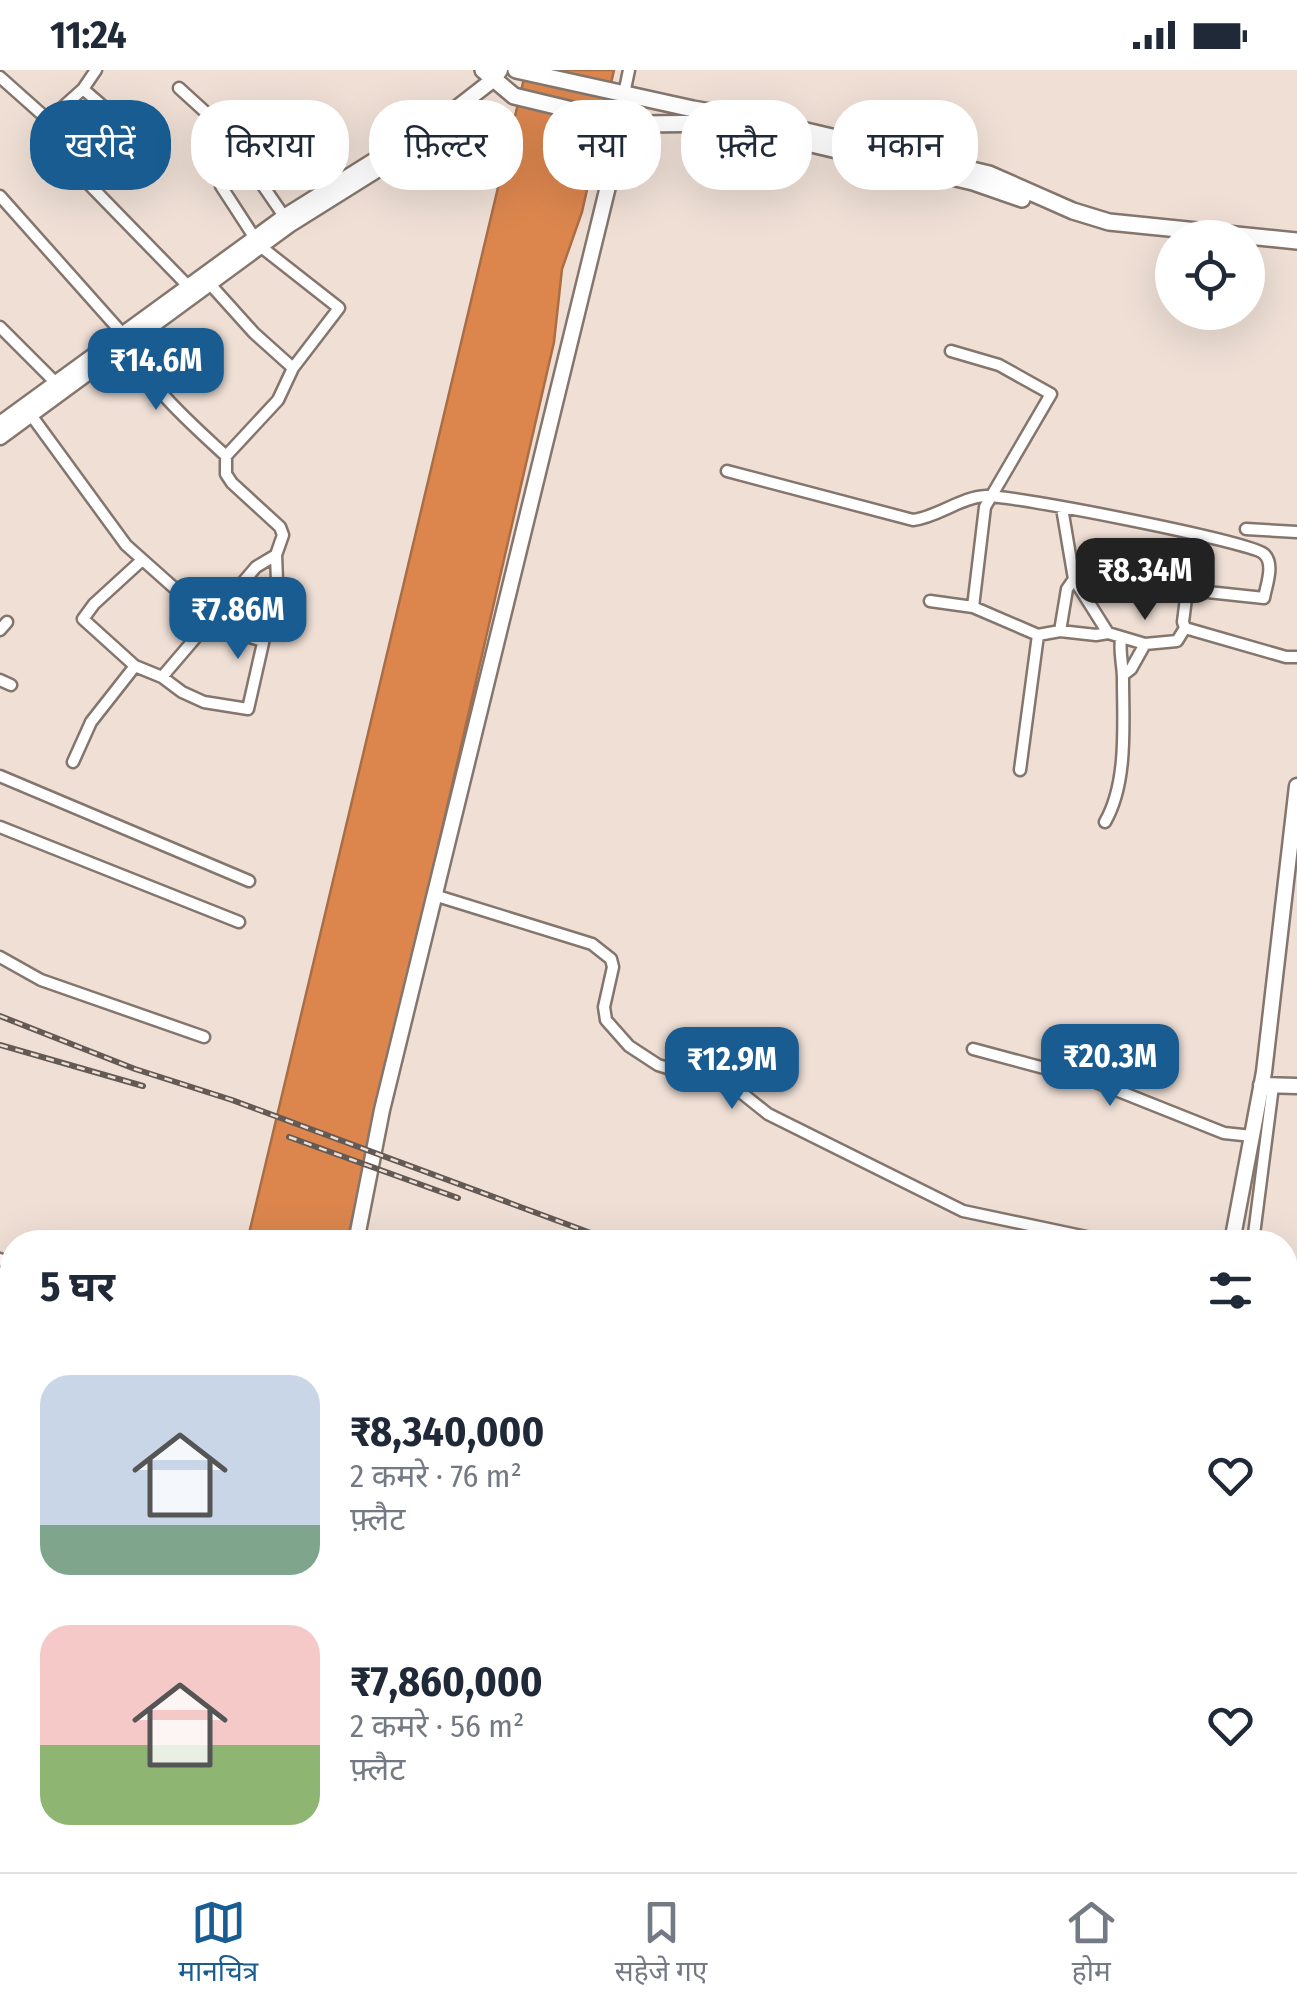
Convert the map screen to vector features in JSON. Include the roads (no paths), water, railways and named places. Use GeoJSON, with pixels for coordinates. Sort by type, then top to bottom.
{"type":"FeatureCollection","features":[{"type":"Feature","properties":{"kind":"main road"},"geometry":{"type":"LineString","coordinates":[[518,70],[768,122],[989,174],[1073,211],[1109,222],[1297,241]]}},
{"type":"Feature","properties":{"kind":"main road"},"geometry":{"type":"LineString","coordinates":[[0,424],[60,387],[286,221],[380,168],[492,73],[514,96],[543,103]]}},
{"type":"Feature","properties":{"kind":"main road"},"geometry":{"type":"LineString","coordinates":[[661,121],[722,122],[973,182],[1092,228],[1155,237]]}},
{"type":"Feature","properties":{"kind":"main road"},"geometry":{"type":"LineString","coordinates":[[358,1230],[382,1110],[602,190]]}},
{"type":"Feature","properties":{"kind":"main road"},"geometry":{"type":"LineString","coordinates":[[192,289],[210,283],[257,242]]}},
{"type":"Feature","properties":{"kind":"main road"},"geometry":{"type":"LineString","coordinates":[[1265,248],[1297,252]]}},
{"type":"Feature","properties":{"kind":"main road"},"geometry":{"type":"LineString","coordinates":[[0,437],[60,387]]}},
{"type":"Feature","properties":{"kind":"main road"},"geometry":{"type":"LineString","coordinates":[[1234,1230],[1252,1136],[1267,1085],[1291,885],[1297,786]]}},
{"type":"Feature","properties":{"kind":"main road"},"geometry":{"type":"LineString","coordinates":[[1267,1085],[1297,1086]]}},
{"type":"Feature","properties":{"kind":"street"},"geometry":{"type":"LineString","coordinates":[[71,100],[96,70]]}},
{"type":"Feature","properties":{"kind":"street"},"geometry":{"type":"LineString","coordinates":[[620,92],[629,70]]}},
{"type":"Feature","properties":{"kind":"street"},"geometry":{"type":"LineString","coordinates":[[0,77],[30,104]]}},
{"type":"Feature","properties":{"kind":"street"},"geometry":{"type":"LineString","coordinates":[[179,88],[224,129],[286,221]]}},
{"type":"Feature","properties":{"kind":"street"},"geometry":{"type":"LineString","coordinates":[[83,89],[96,100]]}},
{"type":"Feature","properties":{"kind":"street"},"geometry":{"type":"LineString","coordinates":[[95,190],[192,289]]}},
{"type":"Feature","properties":{"kind":"street"},"geometry":{"type":"LineString","coordinates":[[142,561],[83,619],[135,666],[162,677],[182,692],[204,702],[248,710],[277,582],[276,555],[283,535],[280,527],[232,483],[226,474],[226,456],[278,400],[293,368],[339,308],[257,242],[224,190]]}},
{"type":"Feature","properties":{"kind":"street"},"geometry":{"type":"LineString","coordinates":[[0,196],[126,338],[136,362],[226,456]]}},
{"type":"Feature","properties":{"kind":"street"},"geometry":{"type":"LineString","coordinates":[[210,283],[254,334],[293,368]]}},
{"type":"Feature","properties":{"kind":"street"},"geometry":{"type":"LineString","coordinates":[[0,327],[60,387]]}},
{"type":"Feature","properties":{"kind":"street"},"geometry":{"type":"LineString","coordinates":[[951,352],[999,365],[1051,394],[985,507],[972,608]]}},
{"type":"Feature","properties":{"kind":"street"},"geometry":{"type":"LineString","coordinates":[[31,415],[126,545],[142,561],[218,626],[263,641]]}},
{"type":"Feature","properties":{"kind":"street"},"geometry":{"type":"LineString","coordinates":[[727,471],[913,520],[930,518],[979,496],[1062,508],[1250,547],[1264,554],[1270,566],[1264,598],[1189,590]]}},
{"type":"Feature","properties":{"kind":"street"},"geometry":{"type":"LineString","coordinates":[[1062,508],[1074,579],[1108,633],[1144,644],[1177,641],[1185,628]]}},
{"type":"Feature","properties":{"kind":"street"},"geometry":{"type":"LineString","coordinates":[[1246,528],[1297,532]]}},
{"type":"Feature","properties":{"kind":"street"},"geometry":{"type":"LineString","coordinates":[[1185,628],[1194,536]]}},
{"type":"Feature","properties":{"kind":"street"},"geometry":{"type":"LineString","coordinates":[[162,677],[256,567],[276,555]]}},
{"type":"Feature","properties":{"kind":"street"},"geometry":{"type":"LineString","coordinates":[[1060,631],[1067,589],[1074,579]]}},
{"type":"Feature","properties":{"kind":"street"},"geometry":{"type":"LineString","coordinates":[[930,600],[972,608],[1038,636],[1060,631],[1096,636],[1108,633]]}},
{"type":"Feature","properties":{"kind":"street"},"geometry":{"type":"LineString","coordinates":[[1185,628],[1297,657]]}},
{"type":"Feature","properties":{"kind":"street"},"geometry":{"type":"LineString","coordinates":[[1020,770],[1038,636]]}},
{"type":"Feature","properties":{"kind":"street"},"geometry":{"type":"LineString","coordinates":[[1106,822],[1119,787],[1121,639]]}},
{"type":"Feature","properties":{"kind":"street"},"geometry":{"type":"LineString","coordinates":[[1123,674],[1131,669],[1144,644]]}},
{"type":"Feature","properties":{"kind":"street"},"geometry":{"type":"LineString","coordinates":[[73,762],[91,722],[135,666]]}},
{"type":"Feature","properties":{"kind":"street"},"geometry":{"type":"LineString","coordinates":[[0,776],[249,881]]}},
{"type":"Feature","properties":{"kind":"street"},"geometry":{"type":"LineString","coordinates":[[0,828],[239,922]]}},
{"type":"Feature","properties":{"kind":"street"},"geometry":{"type":"LineString","coordinates":[[434,895],[592,944],[605,952],[613,967],[604,1007],[606,1020],[628,1046],[658,1065],[738,1090],[768,1114],[962,1210],[1054,1230]]}},
{"type":"Feature","properties":{"kind":"street"},"geometry":{"type":"LineString","coordinates":[[0,956],[41,980],[204,1037]]}},
{"type":"Feature","properties":{"kind":"street"},"geometry":{"type":"LineString","coordinates":[[973,1048],[1096,1082],[1224,1133],[1252,1136]]}},
{"type":"Feature","properties":{"kind":"street"},"geometry":{"type":"LineString","coordinates":[[1254,1230],[1267,1085]]}},
{"type":"Feature","properties":{"kind":"railway"},"geometry":{"type":"LineString","coordinates":[[0,1016],[135,1069],[232,1100],[583,1230]]}},
{"type":"Feature","properties":{"kind":"railway"},"geometry":{"type":"LineString","coordinates":[[0,1045],[143,1086]]}},
{"type":"Feature","properties":{"kind":"railway"},"geometry":{"type":"LineString","coordinates":[[289,1137],[458,1198]]}}]}
